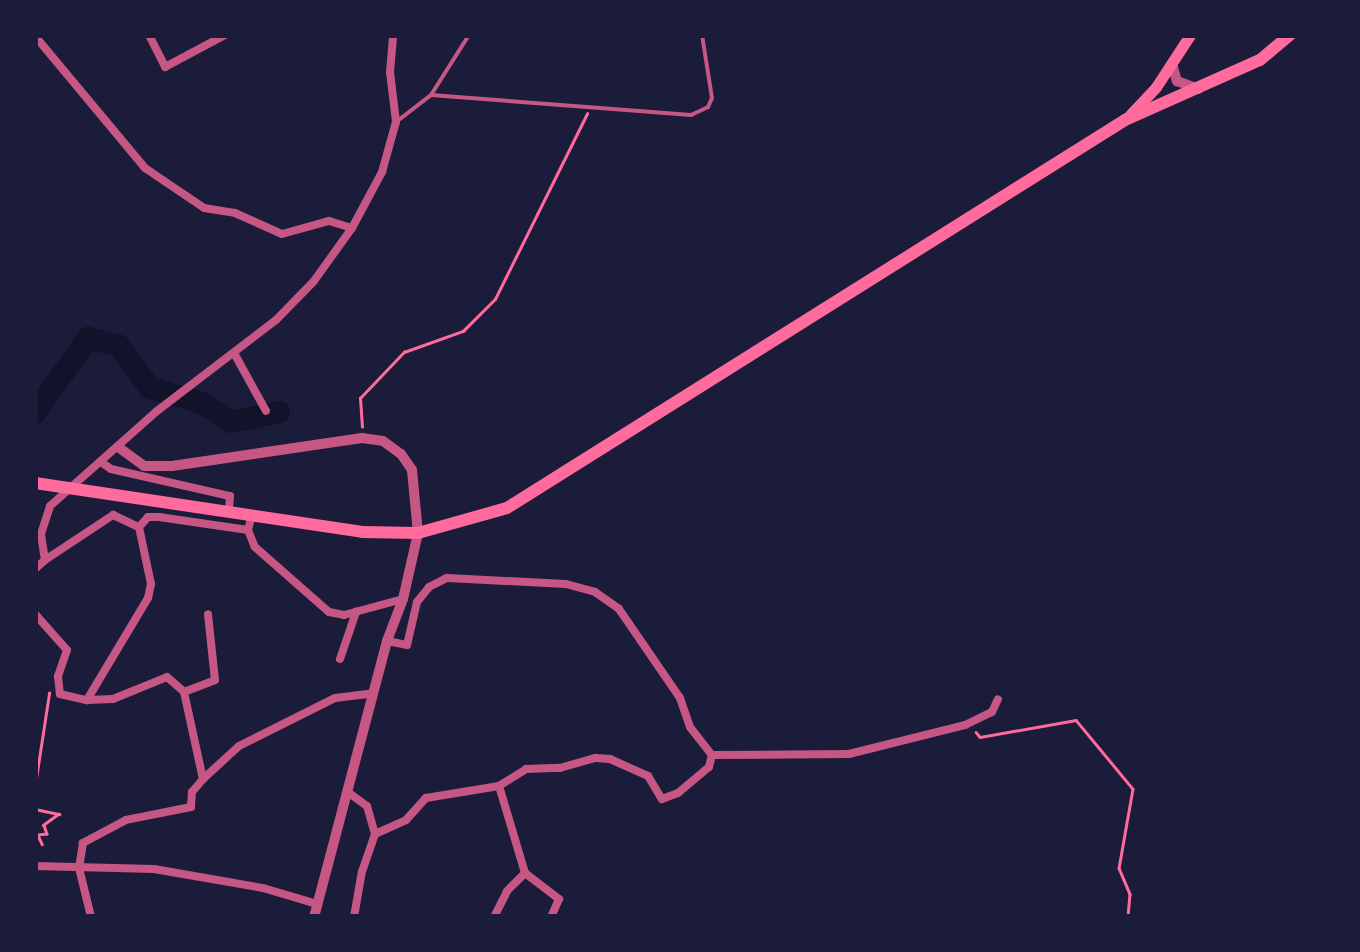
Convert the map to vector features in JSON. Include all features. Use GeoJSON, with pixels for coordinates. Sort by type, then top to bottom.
{"type":"FeatureCollection","features":[{"type":"Feature","properties":{"kind":"main road"},"geometry":{"type":"LineString","coordinates":[[1126,120],[1190,35]]}},
{"type":"Feature","properties":{"kind":"main road"},"geometry":{"type":"LineString","coordinates":[[35,482],[228,512],[250,522],[362,532],[418,533],[507,508],[1126,120],[1260,60],[1290,35]]}},
{"type":"Feature","properties":{"kind":"street"},"geometry":{"type":"LineString","coordinates":[[149,35],[165,67],[226,35]]}},
{"type":"Feature","properties":{"kind":"street"},"geometry":{"type":"LineString","coordinates":[[45,560],[40,534],[50,506],[296,301],[352,228],[382,172],[396,122],[390,72],[393,35]]}},
{"type":"Feature","properties":{"kind":"street"},"geometry":{"type":"LineString","coordinates":[[35,36],[44,52],[146,168],[204,208],[236,213],[282,234],[329,221],[352,228]]}},
{"type":"Feature","properties":{"kind":"street"},"geometry":{"type":"LineString","coordinates":[[35,58],[44,52]]}},
{"type":"Feature","properties":{"kind":"street"},"geometry":{"type":"LineString","coordinates":[[1172,63],[1177,81],[1199,89]]}},
{"type":"Feature","properties":{"kind":"street"},"geometry":{"type":"LineString","coordinates":[[234,354],[266,411]]}},
{"type":"Feature","properties":{"kind":"street"},"geometry":{"type":"LineString","coordinates":[[118,446],[136,463],[172,466],[362,438],[382,441],[402,454],[412,470],[418,533],[314,917]]}},
{"type":"Feature","properties":{"kind":"street"},"geometry":{"type":"LineString","coordinates":[[100,462],[110,469],[230,496],[228,512]]}},
{"type":"Feature","properties":{"kind":"street"},"geometry":{"type":"LineString","coordinates":[[35,570],[113,515],[139,526]]}},
{"type":"Feature","properties":{"kind":"street"},"geometry":{"type":"LineString","coordinates":[[139,526],[148,517],[250,522],[255,547],[295,578],[329,612],[356,612],[403,599]]}},
{"type":"Feature","properties":{"kind":"street"},"geometry":{"type":"LineString","coordinates":[[87,700],[148,598],[151,584],[139,526]]}},
{"type":"Feature","properties":{"kind":"street"},"geometry":{"type":"LineString","coordinates":[[387,641],[407,644],[417,602],[429,587],[447,578],[566,584],[594,592],[620,609],[680,698],[690,727],[712,754]]}},
{"type":"Feature","properties":{"kind":"street"},"geometry":{"type":"LineString","coordinates":[[340,659],[356,612]]}},
{"type":"Feature","properties":{"kind":"street"},"geometry":{"type":"LineString","coordinates":[[35,614],[67,650],[58,676],[60,694],[87,700],[113,699],[167,676],[184,692],[204,779]]}},
{"type":"Feature","properties":{"kind":"street"},"geometry":{"type":"LineString","coordinates":[[184,692],[214,680],[208,614]]}},
{"type":"Feature","properties":{"kind":"street"},"geometry":{"type":"LineString","coordinates":[[91,917],[79,868],[83,843],[92,834],[126,820],[191,807],[192,792],[238,746],[335,698],[374,693]]}},
{"type":"Feature","properties":{"kind":"street"},"geometry":{"type":"LineString","coordinates":[[712,754],[848,754],[968,724],[992,712],[998,699]]}},
{"type":"Feature","properties":{"kind":"street"},"geometry":{"type":"LineString","coordinates":[[376,834],[406,820],[426,798],[499,786],[526,770],[610,759],[648,776],[662,799],[678,793],[709,767],[712,754]]}},
{"type":"Feature","properties":{"kind":"street"},"geometry":{"type":"LineString","coordinates":[[499,786],[525,873],[559,899],[551,917]]}},
{"type":"Feature","properties":{"kind":"street"},"geometry":{"type":"LineString","coordinates":[[349,794],[366,806],[376,834],[362,871],[354,917]]}},
{"type":"Feature","properties":{"kind":"street"},"geometry":{"type":"LineString","coordinates":[[35,866],[55,863],[79,868],[183,873],[317,904]]}},
{"type":"Feature","properties":{"kind":"street"},"geometry":{"type":"LineString","coordinates":[[494,917],[507,891],[525,873]]}},
{"type":"Feature","properties":{"kind":"lane"},"geometry":{"type":"LineString","coordinates":[[396,122],[431,95],[469,35]]}},
{"type":"Feature","properties":{"kind":"lane"},"geometry":{"type":"LineString","coordinates":[[431,95],[590,108],[702,112],[708,107],[714,85],[702,35]]}},
{"type":"Feature","properties":{"kind":"path"},"geometry":{"type":"LineString","coordinates":[[362,438],[360,398],[404,352],[463,331],[495,298],[590,108]]}},
{"type":"Feature","properties":{"kind":"path"},"geometry":{"type":"LineString","coordinates":[[35,785],[48,693],[60,694]]}},
{"type":"Feature","properties":{"kind":"path"},"geometry":{"type":"LineString","coordinates":[[968,724],[980,737],[1076,720],[1133,789],[1119,868],[1130,894],[1128,917]]}},
{"type":"Feature","properties":{"kind":"path"},"geometry":{"type":"LineString","coordinates":[[35,808],[59,814],[44,825],[46,834],[38,836],[42,844]]}},
{"type":"Feature","properties":{"kind":"waterway"},"geometry":{"type":"LineString","coordinates":[[35,413],[88,338],[119,346],[150,388],[202,403],[231,422],[279,412]]}}]}
